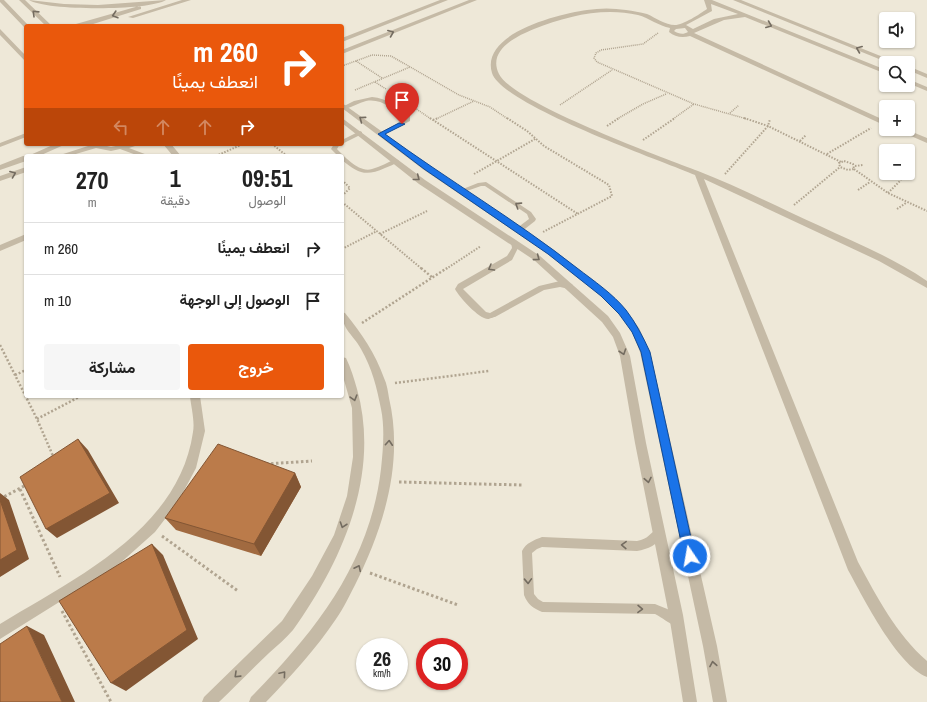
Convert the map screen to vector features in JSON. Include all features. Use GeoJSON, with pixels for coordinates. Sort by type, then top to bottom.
{"type":"FeatureCollection","features":[{"type":"Feature","properties":{"kind":"street"},"geometry":{"type":"LineString","coordinates":[[1,0],[24,24]]}},
{"type":"Feature","properties":{"kind":"street"},"geometry":{"type":"LineString","coordinates":[[22,0],[47,24]]}},
{"type":"Feature","properties":{"kind":"street"},"geometry":{"type":"LineString","coordinates":[[32,0],[60,5],[85,6],[133,4],[164,0]]}},
{"type":"Feature","properties":{"kind":"street"},"geometry":{"type":"LineString","coordinates":[[84,24],[164,0]]}},
{"type":"Feature","properties":{"kind":"street"},"geometry":{"type":"LineString","coordinates":[[107,24],[188,0]]}},
{"type":"Feature","properties":{"kind":"street"},"geometry":{"type":"LineString","coordinates":[[344,39],[445,0]]}},
{"type":"Feature","properties":{"kind":"street"},"geometry":{"type":"LineString","coordinates":[[344,51],[474,0]]}},
{"type":"Feature","properties":{"kind":"street"},"geometry":{"type":"LineString","coordinates":[[708,0],[877,68]]}},
{"type":"Feature","properties":{"kind":"street"},"geometry":{"type":"LineString","coordinates":[[708,0],[710,10],[703,15],[674,26],[671,28],[673,33],[682,36],[692,33],[715,20],[728,16],[747,16]]}},
{"type":"Feature","properties":{"kind":"street"},"geometry":{"type":"LineString","coordinates":[[736,0],[879,57]]}},
{"type":"Feature","properties":{"kind":"street"},"geometry":{"type":"LineString","coordinates":[[879,121],[692,33],[688,27],[674,26],[639,14],[615,11],[591,11],[569,15],[513,35],[499,47],[493,60],[496,75],[508,90],[550,112],[718,182],[893,264],[927,284]]}},
{"type":"Feature","properties":{"kind":"street"},"geometry":{"type":"LineString","coordinates":[[0,31],[24,58]]}},
{"type":"Feature","properties":{"kind":"street"},"geometry":{"type":"LineString","coordinates":[[344,58],[359,52],[372,40]]}},
{"type":"Feature","properties":{"kind":"street"},"geometry":{"type":"LineString","coordinates":[[915,71],[927,76]]}},
{"type":"Feature","properties":{"kind":"street"},"geometry":{"type":"LineString","coordinates":[[915,84],[927,89]]}},
{"type":"Feature","properties":{"kind":"street"},"geometry":{"type":"LineString","coordinates":[[344,107],[452,185],[551,252],[604,294],[622,311],[636,331],[645,352],[710,646],[720,702]]}},
{"type":"Feature","properties":{"kind":"street"},"geometry":{"type":"LineString","coordinates":[[344,121],[422,182],[537,258],[606,319],[617,336],[625,356],[658,534],[682,644],[690,702]]}},
{"type":"Feature","properties":{"kind":"street"},"geometry":{"type":"LineString","coordinates":[[915,136],[927,141]]}},
{"type":"Feature","properties":{"kind":"street"},"geometry":{"type":"LineString","coordinates":[[37,154],[57,146]]}},
{"type":"Feature","properties":{"kind":"street"},"geometry":{"type":"LineString","coordinates":[[67,154],[89,146]]}},
{"type":"Feature","properties":{"kind":"street"},"geometry":{"type":"LineString","coordinates":[[97,146],[111,149],[129,146]]}},
{"type":"Feature","properties":{"kind":"street"},"geometry":{"type":"LineString","coordinates":[[169,146],[175,154]]}},
{"type":"Feature","properties":{"kind":"street"},"geometry":{"type":"LineString","coordinates":[[121,148],[140,154]]}},
{"type":"Feature","properties":{"kind":"street"},"geometry":{"type":"LineString","coordinates":[[0,168],[24,159]]}},
{"type":"Feature","properties":{"kind":"street"},"geometry":{"type":"LineString","coordinates":[[0,179],[24,170]]}},
{"type":"Feature","properties":{"kind":"street"},"geometry":{"type":"LineString","coordinates":[[698,174],[853,566],[880,615],[912,658],[927,670]]}},
{"type":"Feature","properties":{"kind":"street"},"geometry":{"type":"LineString","coordinates":[[510,240],[519,230]]}},
{"type":"Feature","properties":{"kind":"street"},"geometry":{"type":"LineString","coordinates":[[0,248],[24,238]]}},
{"type":"Feature","properties":{"kind":"street"},"geometry":{"type":"LineString","coordinates":[[256,702],[276,682],[330,617],[358,569],[376,524],[387,482],[390,430],[382,385],[370,354],[353,328],[344,318]]}},
{"type":"Feature","properties":{"kind":"street"},"geometry":{"type":"LineString","coordinates":[[209,702],[287,626],[317,581],[339,537],[352,496],[359,457],[358,408],[344,364]]}},
{"type":"Feature","properties":{"kind":"street"},"geometry":{"type":"LineString","coordinates":[[0,632],[113,562],[151,528],[174,498],[190,468],[199,430],[195,398]]}},
{"type":"Feature","properties":{"kind":"lane"},"geometry":{"type":"LineString","coordinates":[[344,106],[366,98],[381,98],[408,117],[402,124],[381,134]]}},
{"type":"Feature","properties":{"kind":"lane"},"geometry":{"type":"LineString","coordinates":[[344,141],[360,133]]}},
{"type":"Feature","properties":{"kind":"lane"},"geometry":{"type":"LineString","coordinates":[[0,145],[24,136]]}},
{"type":"Feature","properties":{"kind":"lane"},"geometry":{"type":"LineString","coordinates":[[336,146],[334,149],[338,154]]}},
{"type":"Feature","properties":{"kind":"lane"},"geometry":{"type":"LineString","coordinates":[[344,159],[359,171],[365,173],[370,173],[396,161]]}},
{"type":"Feature","properties":{"kind":"lane"},"geometry":{"type":"LineString","coordinates":[[461,191],[480,184],[486,184],[529,213],[533,219],[519,230]]}},
{"type":"Feature","properties":{"kind":"lane"},"geometry":{"type":"LineString","coordinates":[[510,240],[516,248],[510,258],[461,286],[461,293],[483,314],[492,316],[542,288],[560,284],[569,286]]}},
{"type":"Feature","properties":{"kind":"lane"},"geometry":{"type":"LineString","coordinates":[[658,534],[654,540],[637,546],[542,542],[534,545],[527,551],[529,595],[534,603],[542,607],[655,609],[667,614],[677,622]]}},
{"type":"Feature","properties":{"kind":"path"},"geometry":{"type":"LineString","coordinates":[[674,26],[645,44],[605,47],[598,50],[594,54],[594,58],[597,62],[613,70],[666,93],[694,104],[730,113],[768,126],[841,162],[850,163],[870,182],[888,193],[927,211]]}},
{"type":"Feature","properties":{"kind":"path"},"geometry":{"type":"LineString","coordinates":[[344,65],[370,55],[385,54],[458,95],[490,107],[527,131],[544,146],[609,185],[612,191],[612,196],[531,238]]}},
{"type":"Feature","properties":{"kind":"path"},"geometry":{"type":"LineString","coordinates":[[356,61],[382,78]]}},
{"type":"Feature","properties":{"kind":"path"},"geometry":{"type":"LineString","coordinates":[[348,93],[410,67]]}},
{"type":"Feature","properties":{"kind":"path"},"geometry":{"type":"LineString","coordinates":[[550,112],[613,70]]}},
{"type":"Feature","properties":{"kind":"path"},"geometry":{"type":"LineString","coordinates":[[374,82],[388,90]]}},
{"type":"Feature","properties":{"kind":"path"},"geometry":{"type":"LineString","coordinates":[[598,132],[647,100],[666,93]]}},
{"type":"Feature","properties":{"kind":"path"},"geometry":{"type":"LineString","coordinates":[[433,120],[474,101]]}},
{"type":"Feature","properties":{"kind":"path"},"geometry":{"type":"LineString","coordinates":[[633,147],[694,104]]}},
{"type":"Feature","properties":{"kind":"path"},"geometry":{"type":"LineString","coordinates":[[730,113],[739,105]]}},
{"type":"Feature","properties":{"kind":"path"},"geometry":{"type":"LineString","coordinates":[[413,107],[578,214]]}},
{"type":"Feature","properties":{"kind":"path"},"geometry":{"type":"LineString","coordinates":[[718,182],[768,126],[770,119]]}},
{"type":"Feature","properties":{"kind":"path"},"geometry":{"type":"LineString","coordinates":[[827,154],[879,126]]}},
{"type":"Feature","properties":{"kind":"path"},"geometry":{"type":"LineString","coordinates":[[800,141],[806,135]]}},
{"type":"Feature","properties":{"kind":"path"},"geometry":{"type":"LineString","coordinates":[[452,185],[535,139]]}},
{"type":"Feature","properties":{"kind":"path"},"geometry":{"type":"LineString","coordinates":[[220,154],[238,146]]}},
{"type":"Feature","properties":{"kind":"path"},"geometry":{"type":"LineString","coordinates":[[274,146],[284,154]]}},
{"type":"Feature","properties":{"kind":"path"},"geometry":{"type":"LineString","coordinates":[[785,213],[840,167],[839,163],[841,162]]}},
{"type":"Feature","properties":{"kind":"path"},"geometry":{"type":"LineString","coordinates":[[840,167],[848,170],[863,165]]}},
{"type":"Feature","properties":{"kind":"path"},"geometry":{"type":"LineString","coordinates":[[888,193],[901,180]]}},
{"type":"Feature","properties":{"kind":"path"},"geometry":{"type":"LineString","coordinates":[[344,182],[350,188],[344,194]]}},
{"type":"Feature","properties":{"kind":"path"},"geometry":{"type":"LineString","coordinates":[[858,190],[870,182]]}},
{"type":"Feature","properties":{"kind":"path"},"geometry":{"type":"LineString","coordinates":[[897,209],[907,202]]}},
{"type":"Feature","properties":{"kind":"path"},"geometry":{"type":"LineString","coordinates":[[344,204],[433,278]]}},
{"type":"Feature","properties":{"kind":"path"},"geometry":{"type":"LineString","coordinates":[[380,234],[428,211]]}},
{"type":"Feature","properties":{"kind":"path"},"geometry":{"type":"LineString","coordinates":[[344,248],[377,231]]}},
{"type":"Feature","properties":{"kind":"path"},"geometry":{"type":"LineString","coordinates":[[353,328],[482,246]]}},
{"type":"Feature","properties":{"kind":"path"},"geometry":{"type":"LineString","coordinates":[[0,345],[24,393]]}},
{"type":"Feature","properties":{"kind":"path"},"geometry":{"type":"LineString","coordinates":[[15,375],[24,371]]}},
{"type":"Feature","properties":{"kind":"path"},"geometry":{"type":"LineString","coordinates":[[382,385],[489,371]]}},
{"type":"Feature","properties":{"kind":"path"},"geometry":{"type":"LineString","coordinates":[[26,398],[52,456],[49,462]]}},
{"type":"Feature","properties":{"kind":"path"},"geometry":{"type":"LineString","coordinates":[[37,419],[77,398]]}},
{"type":"Feature","properties":{"kind":"path"},"geometry":{"type":"LineString","coordinates":[[259,464],[312,461]]}},
{"type":"Feature","properties":{"kind":"path"},"geometry":{"type":"LineString","coordinates":[[387,482],[522,485]]}},
{"type":"Feature","properties":{"kind":"path"},"geometry":{"type":"LineString","coordinates":[[0,499],[29,483]]}},
{"type":"Feature","properties":{"kind":"path"},"geometry":{"type":"LineString","coordinates":[[20,488],[67,590]]}},
{"type":"Feature","properties":{"kind":"path"},"geometry":{"type":"LineString","coordinates":[[151,528],[238,590]]}},
{"type":"Feature","properties":{"kind":"path"},"geometry":{"type":"LineString","coordinates":[[358,569],[458,605]]}},
{"type":"Feature","properties":{"kind":"path"},"geometry":{"type":"LineString","coordinates":[[55,597],[111,702]]}},
{"type":"Feature","properties":{"kind":"building"},"geometry":{"type":"Polygon","coordinates":[[[78,439],[110,493],[46,529],[20,477],[78,439]]]}},
{"type":"Feature","properties":{"kind":"building"},"geometry":{"type":"Polygon","coordinates":[[[218,444],[295,473],[254,544],[165,518],[218,444]]]}},
{"type":"Feature","properties":{"kind":"building"},"geometry":{"type":"Polygon","coordinates":[[[0,500],[17,550],[0,560],[0,500]]]}},
{"type":"Feature","properties":{"kind":"building"},"geometry":{"type":"Polygon","coordinates":[[[152,544],[187,630],[111,683],[59,601],[152,544]]]}},
{"type":"Feature","properties":{"kind":"building"},"geometry":{"type":"Polygon","coordinates":[[[27,626],[62,702],[0,702],[0,644],[27,626]]]}},
{"type":"Feature","properties":{"kind":"route"},"geometry":{"type":"LineString","coordinates":[[402,124],[381,134],[427,168],[551,252],[604,294],[622,311],[636,331],[645,352],[690,556]]}}]}
